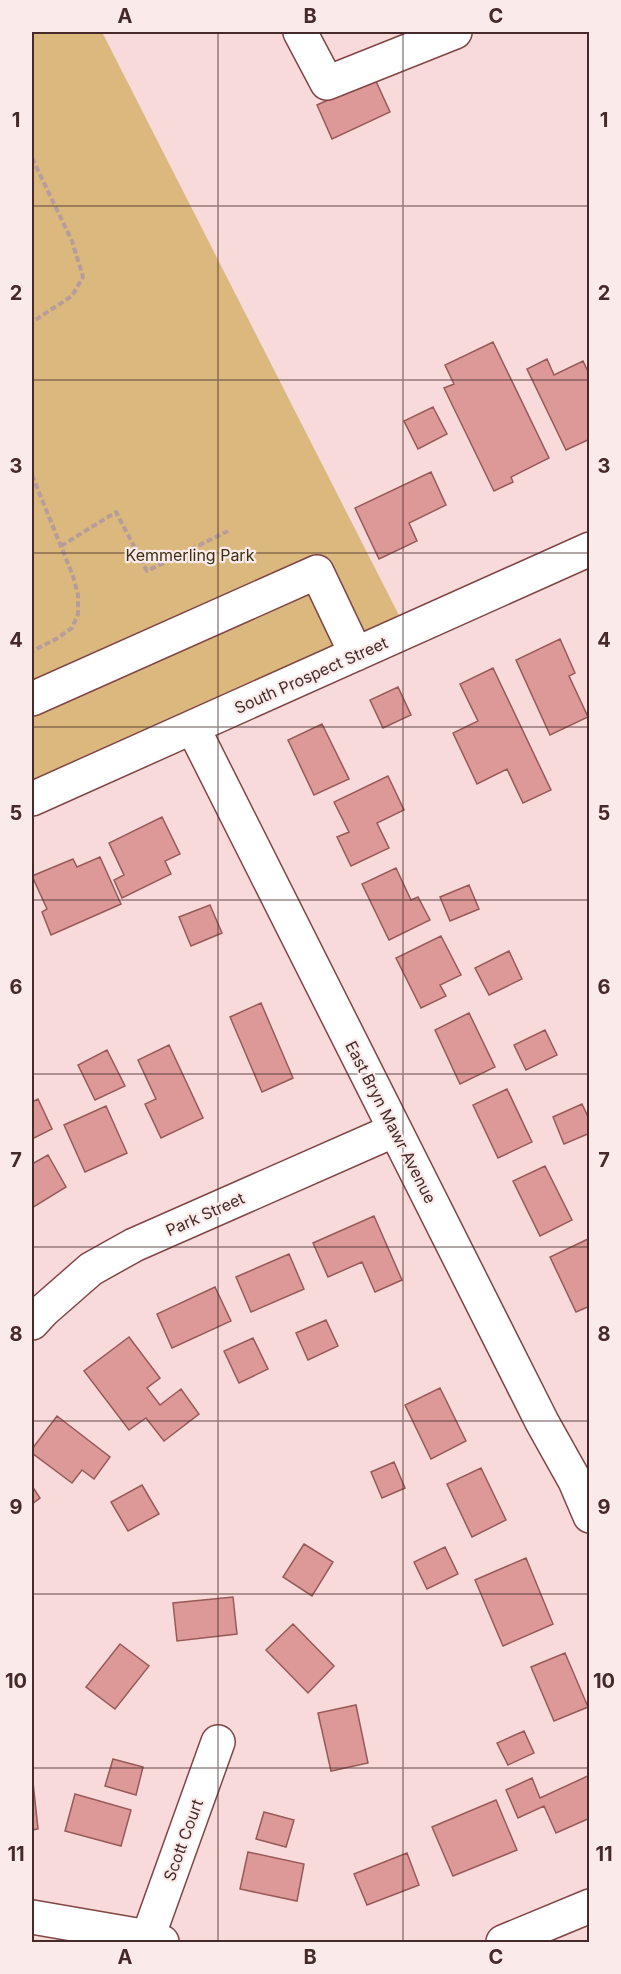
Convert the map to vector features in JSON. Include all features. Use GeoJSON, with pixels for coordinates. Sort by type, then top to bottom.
{"type":"FeatureCollection","features":[{"type":"Feature","properties":{"kind":"street"},"geometry":{"type":"LineString","coordinates":[[300,32],[327,83],[455,32]]}},
{"type":"Feature","properties":{"kind":"street","name":"South Prospect Street"},"geometry":{"type":"LineString","coordinates":[[34,791],[193,728],[590,549]]}},
{"type":"Feature","properties":{"kind":"street"},"geometry":{"type":"LineString","coordinates":[[32,699],[317,572],[356,654]]}},
{"type":"Feature","properties":{"kind":"street","name":"East Bryn Mawr Avenue"},"geometry":{"type":"LineString","coordinates":[[193,728],[542,1422],[582,1478],[590,1516]]}},
{"type":"Feature","properties":{"kind":"street","name":"Park Street"},"geometry":{"type":"LineString","coordinates":[[32,1323],[91,1269],[134,1245],[395,1130]]}},
{"type":"Feature","properties":{"kind":"street","name":"Scott Court"},"geometry":{"type":"LineString","coordinates":[[155,1940],[218,1743]]}},
{"type":"Feature","properties":{"kind":"street"},"geometry":{"type":"LineString","coordinates":[[503,1942],[551,1933],[590,1906]]}},
{"type":"Feature","properties":{"kind":"street"},"geometry":{"type":"LineString","coordinates":[[32,1917],[155,1940]]}},
{"type":"Feature","properties":{"kind":"path"},"geometry":{"type":"LineString","coordinates":[[32,158],[72,241],[83,277],[72,296],[32,322]]}},
{"type":"Feature","properties":{"kind":"path"},"geometry":{"type":"LineString","coordinates":[[32,475],[78,595],[78,614],[72,628],[32,651]]}},
{"type":"Feature","properties":{"kind":"path"},"geometry":{"type":"LineString","coordinates":[[61,546],[116,512],[147,571],[228,531]]}},
{"type":"Feature","properties":{"kind":"green space","name":"Kemmerling Park"},"geometry":{"type":"Polygon","coordinates":[[[32,32],[102,32],[407,631],[32,798],[32,32]]]}},
{"type":"Feature","properties":{"kind":"building"},"geometry":{"type":"Polygon","coordinates":[[[375,79],[390,112],[332,139],[317,105],[375,79]]]}},
{"type":"Feature","properties":{"kind":"building"},"geometry":{"type":"Polygon","coordinates":[[[493,342],[549,458],[511,477],[513,482],[494,491],[444,388],[454,384],[445,365],[493,342]]]}},
{"type":"Feature","properties":{"kind":"building"},"geometry":{"type":"Polygon","coordinates":[[[547,359],[554,375],[583,361],[590,376],[590,439],[566,450],[527,369],[547,359]]]}},
{"type":"Feature","properties":{"kind":"building"},"geometry":{"type":"Polygon","coordinates":[[[433,407],[447,434],[418,449],[404,421],[433,407]]]}},
{"type":"Feature","properties":{"kind":"building"},"geometry":{"type":"Polygon","coordinates":[[[431,472],[446,505],[409,523],[417,541],[379,559],[355,508],[431,472]]]}},
{"type":"Feature","properties":{"kind":"building"},"geometry":{"type":"Polygon","coordinates":[[[560,639],[575,673],[569,676],[588,717],[550,735],[516,660],[560,639]]]}},
{"type":"Feature","properties":{"kind":"building"},"geometry":{"type":"Polygon","coordinates":[[[493,668],[551,790],[523,803],[507,769],[477,784],[453,733],[478,721],[460,684],[493,668]]]}},
{"type":"Feature","properties":{"kind":"building"},"geometry":{"type":"Polygon","coordinates":[[[398,687],[411,715],[383,728],[370,700],[398,687]]]}},
{"type":"Feature","properties":{"kind":"building"},"geometry":{"type":"Polygon","coordinates":[[[322,724],[349,779],[314,795],[288,740],[322,724]]]}},
{"type":"Feature","properties":{"kind":"building"},"geometry":{"type":"Polygon","coordinates":[[[388,776],[404,810],[377,823],[389,848],[351,866],[337,837],[349,832],[334,802],[388,776]]]}},
{"type":"Feature","properties":{"kind":"building"},"geometry":{"type":"Polygon","coordinates":[[[162,817],[180,854],[165,861],[171,874],[122,898],[114,880],[124,875],[109,843],[162,817]]]}},
{"type":"Feature","properties":{"kind":"building"},"geometry":{"type":"Polygon","coordinates":[[[100,857],[121,904],[51,935],[42,912],[47,909],[32,876],[73,859],[77,867],[100,857]]]}},
{"type":"Feature","properties":{"kind":"building"},"geometry":{"type":"Polygon","coordinates":[[[396,868],[411,900],[418,897],[430,920],[389,940],[362,884],[396,868]]]}},
{"type":"Feature","properties":{"kind":"building"},"geometry":{"type":"Polygon","coordinates":[[[469,885],[479,909],[450,921],[440,897],[469,885]]]}},
{"type":"Feature","properties":{"kind":"building"},"geometry":{"type":"Polygon","coordinates":[[[210,905],[222,933],[191,946],[179,917],[210,905]]]}},
{"type":"Feature","properties":{"kind":"building"},"geometry":{"type":"Polygon","coordinates":[[[441,936],[461,975],[440,985],[446,996],[421,1008],[396,958],[441,936]]]}},
{"type":"Feature","properties":{"kind":"building"},"geometry":{"type":"Polygon","coordinates":[[[509,951],[522,979],[489,995],[475,968],[509,951]]]}},
{"type":"Feature","properties":{"kind":"building"},"geometry":{"type":"Polygon","coordinates":[[[261,1003],[293,1078],[262,1092],[230,1017],[261,1003]]]}},
{"type":"Feature","properties":{"kind":"building"},"geometry":{"type":"Polygon","coordinates":[[[469,1013],[495,1067],[460,1084],[435,1030],[469,1013]]]}},
{"type":"Feature","properties":{"kind":"building"},"geometry":{"type":"Polygon","coordinates":[[[545,1030],[557,1055],[526,1070],[514,1045],[545,1030]]]}},
{"type":"Feature","properties":{"kind":"building"},"geometry":{"type":"Polygon","coordinates":[[[169,1045],[203,1118],[161,1138],[145,1104],[156,1099],[138,1060],[169,1045]]]}},
{"type":"Feature","properties":{"kind":"building"},"geometry":{"type":"Polygon","coordinates":[[[107,1050],[125,1086],[95,1100],[78,1065],[107,1050]]]}},
{"type":"Feature","properties":{"kind":"building"},"geometry":{"type":"Polygon","coordinates":[[[507,1089],[532,1142],[498,1158],[473,1105],[507,1089]]]}},
{"type":"Feature","properties":{"kind":"building"},"geometry":{"type":"Polygon","coordinates":[[[38,1099],[52,1129],[32,1139],[32,1102],[38,1099]]]}},
{"type":"Feature","properties":{"kind":"building"},"geometry":{"type":"Polygon","coordinates":[[[582,1104],[590,1121],[590,1133],[564,1144],[553,1117],[582,1104]]]}},
{"type":"Feature","properties":{"kind":"building"},"geometry":{"type":"Polygon","coordinates":[[[106,1106],[127,1153],[85,1172],[64,1125],[106,1106]]]}},
{"type":"Feature","properties":{"kind":"building"},"geometry":{"type":"Polygon","coordinates":[[[48,1155],[66,1187],[32,1208],[32,1164],[48,1155]]]}},
{"type":"Feature","properties":{"kind":"building"},"geometry":{"type":"Polygon","coordinates":[[[545,1166],[572,1220],[540,1236],[513,1181],[545,1166]]]}},
{"type":"Feature","properties":{"kind":"building"},"geometry":{"type":"Polygon","coordinates":[[[374,1216],[402,1280],[375,1292],[362,1262],[328,1277],[313,1243],[374,1216]]]}},
{"type":"Feature","properties":{"kind":"building"},"geometry":{"type":"Polygon","coordinates":[[[590,1238],[590,1306],[576,1312],[550,1257],[590,1238]]]}},
{"type":"Feature","properties":{"kind":"building"},"geometry":{"type":"Polygon","coordinates":[[[289,1254],[304,1289],[251,1312],[236,1277],[289,1254]]]}},
{"type":"Feature","properties":{"kind":"building"},"geometry":{"type":"Polygon","coordinates":[[[215,1287],[231,1321],[172,1348],[157,1314],[215,1287]]]}},
{"type":"Feature","properties":{"kind":"building"},"geometry":{"type":"Polygon","coordinates":[[[326,1320],[338,1346],[308,1360],[296,1333],[326,1320]]]}},
{"type":"Feature","properties":{"kind":"building"},"geometry":{"type":"Polygon","coordinates":[[[129,1337],[160,1378],[147,1388],[160,1405],[181,1389],[199,1414],[164,1441],[146,1418],[129,1430],[84,1371],[129,1337]]]}},
{"type":"Feature","properties":{"kind":"building"},"geometry":{"type":"Polygon","coordinates":[[[253,1338],[268,1369],[239,1383],[224,1351],[253,1338]]]}},
{"type":"Feature","properties":{"kind":"building"},"geometry":{"type":"Polygon","coordinates":[[[440,1388],[466,1441],[431,1459],[405,1405],[440,1388]]]}},
{"type":"Feature","properties":{"kind":"building"},"geometry":{"type":"Polygon","coordinates":[[[57,1416],[110,1457],[94,1479],[82,1470],[72,1483],[32,1453],[32,1449],[57,1416]]]}},
{"type":"Feature","properties":{"kind":"building"},"geometry":{"type":"Polygon","coordinates":[[[394,1462],[405,1488],[382,1498],[371,1472],[394,1462]]]}},
{"type":"Feature","properties":{"kind":"building"},"geometry":{"type":"Polygon","coordinates":[[[481,1468],[506,1520],[472,1537],[447,1484],[481,1468]]]}},
{"type":"Feature","properties":{"kind":"building"},"geometry":{"type":"Polygon","coordinates":[[[142,1485],[159,1514],[128,1531],[111,1502],[142,1485]]]}},
{"type":"Feature","properties":{"kind":"building"},"geometry":{"type":"Polygon","coordinates":[[[32,1486],[40,1498],[32,1504],[32,1486]]]}},
{"type":"Feature","properties":{"kind":"building"},"geometry":{"type":"Polygon","coordinates":[[[304,1544],[333,1562],[312,1596],[283,1577],[304,1544]]]}},
{"type":"Feature","properties":{"kind":"building"},"geometry":{"type":"Polygon","coordinates":[[[445,1547],[458,1574],[427,1589],[414,1562],[445,1547]]]}},
{"type":"Feature","properties":{"kind":"building"},"geometry":{"type":"Polygon","coordinates":[[[526,1558],[553,1624],[503,1646],[475,1580],[526,1558]]]}},
{"type":"Feature","properties":{"kind":"building"},"geometry":{"type":"Polygon","coordinates":[[[233,1597],[237,1634],[177,1641],[173,1603],[233,1597]]]}},
{"type":"Feature","properties":{"kind":"building"},"geometry":{"type":"Polygon","coordinates":[[[293,1624],[334,1666],[308,1693],[266,1650],[293,1624]]]}},
{"type":"Feature","properties":{"kind":"building"},"geometry":{"type":"Polygon","coordinates":[[[120,1644],[149,1666],[115,1709],[86,1687],[120,1644]]]}},
{"type":"Feature","properties":{"kind":"building"},"geometry":{"type":"Polygon","coordinates":[[[565,1653],[588,1707],[554,1721],[531,1667],[565,1653]]]}},
{"type":"Feature","properties":{"kind":"building"},"geometry":{"type":"Polygon","coordinates":[[[356,1705],[368,1763],[331,1771],[318,1713],[356,1705]]]}},
{"type":"Feature","properties":{"kind":"building"},"geometry":{"type":"Polygon","coordinates":[[[524,1731],[534,1753],[508,1765],[497,1743],[524,1731]]]}},
{"type":"Feature","properties":{"kind":"building"},"geometry":{"type":"Polygon","coordinates":[[[113,1759],[143,1767],[136,1795],[105,1786],[113,1759]]]}},
{"type":"Feature","properties":{"kind":"building"},"geometry":{"type":"Polygon","coordinates":[[[32,1773],[38,1829],[32,1830],[32,1773]]]}},
{"type":"Feature","properties":{"kind":"building"},"geometry":{"type":"Polygon","coordinates":[[[590,1775],[590,1818],[556,1833],[544,1806],[518,1818],[506,1790],[532,1778],[540,1798],[590,1775]]]}},
{"type":"Feature","properties":{"kind":"building"},"geometry":{"type":"Polygon","coordinates":[[[75,1794],[131,1810],[121,1846],[65,1831],[75,1794]]]}},
{"type":"Feature","properties":{"kind":"building"},"geometry":{"type":"Polygon","coordinates":[[[496,1800],[517,1850],[453,1876],[432,1827],[496,1800]]]}},
{"type":"Feature","properties":{"kind":"building"},"geometry":{"type":"Polygon","coordinates":[[[264,1812],[294,1820],[286,1847],[256,1839],[264,1812]]]}},
{"type":"Feature","properties":{"kind":"building"},"geometry":{"type":"Polygon","coordinates":[[[248,1852],[304,1864],[297,1901],[240,1889],[248,1852]]]}},
{"type":"Feature","properties":{"kind":"building"},"geometry":{"type":"Polygon","coordinates":[[[407,1853],[419,1885],[367,1905],[354,1874],[407,1853]]]}}]}
